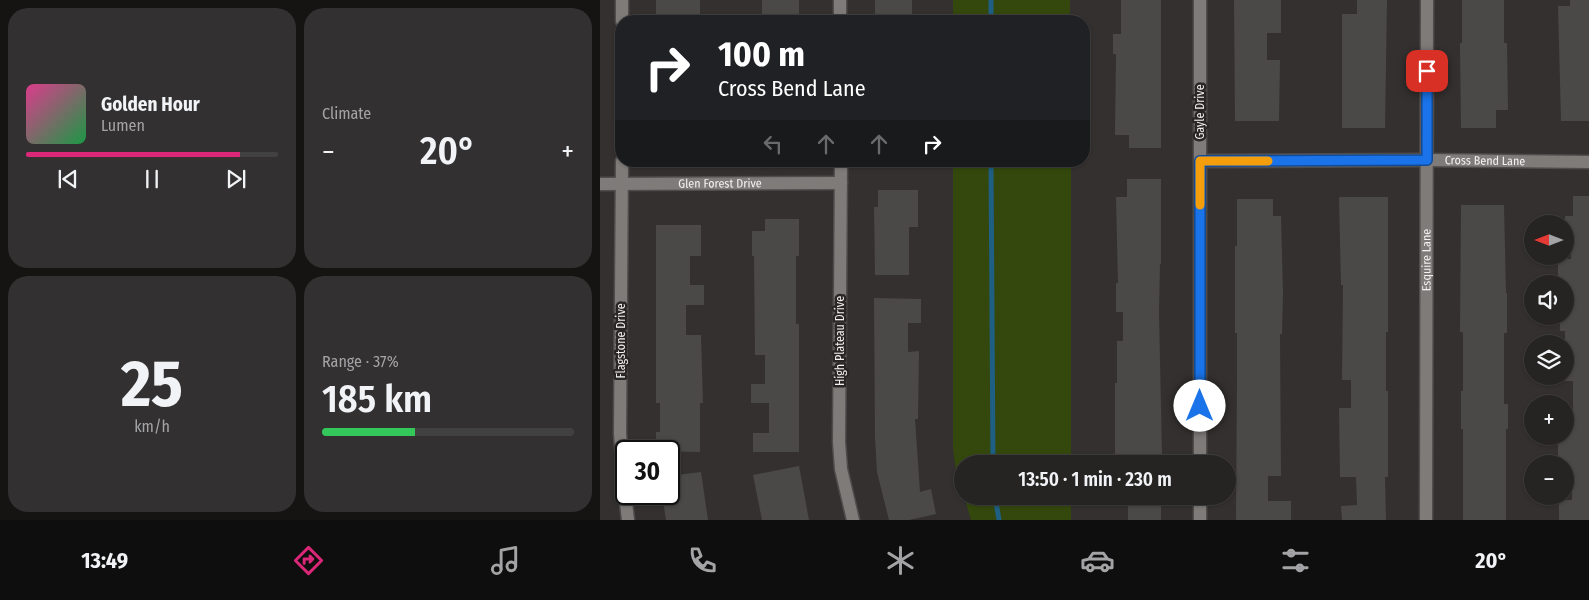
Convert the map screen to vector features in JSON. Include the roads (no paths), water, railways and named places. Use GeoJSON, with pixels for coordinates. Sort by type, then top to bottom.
{"type":"FeatureCollection","features":[{"type":"Feature","properties":{"kind":"street"},"geometry":{"type":"LineString","coordinates":[[622,0],[622,15]]}},
{"type":"Feature","properties":{"kind":"street"},"geometry":{"type":"LineString","coordinates":[[840,0],[840,15]]}},
{"type":"Feature","properties":{"kind":"street","name":"Gayle Drive"},"geometry":{"type":"LineString","coordinates":[[1200,0],[1200,455]]}},
{"type":"Feature","properties":{"kind":"street","name":"Esquire Lane"},"geometry":{"type":"LineString","coordinates":[[1426,520],[1427,0]]}},
{"type":"Feature","properties":{"kind":"street","name":"Cross Bend Lane"},"geometry":{"type":"LineString","coordinates":[[1200,161],[1427,160],[1589,162]]}},
{"type":"Feature","properties":{"kind":"street","name":"Flagstone Drive"},"geometry":{"type":"LineString","coordinates":[[622,167],[620,433],[628,520]]}},
{"type":"Feature","properties":{"kind":"street","name":"High Plateau Drive"},"geometry":{"type":"LineString","coordinates":[[841,167],[839,442],[841,469],[853,520]]}},
{"type":"Feature","properties":{"kind":"street","name":"Glen Forest Drive"},"geometry":{"type":"LineString","coordinates":[[600,184],[841,184]]}},
{"type":"Feature","properties":{"kind":"street"},"geometry":{"type":"LineString","coordinates":[[1200,505],[1200,520]]}},
{"type":"Feature","properties":{"kind":"waterway"},"geometry":{"type":"LineString","coordinates":[[991,0],[991,15]]}},
{"type":"Feature","properties":{"kind":"waterway"},"geometry":{"type":"LineString","coordinates":[[991,167],[993,455]]}},
{"type":"Feature","properties":{"kind":"waterway"},"geometry":{"type":"LineString","coordinates":[[996,505],[999,520]]}}]}
